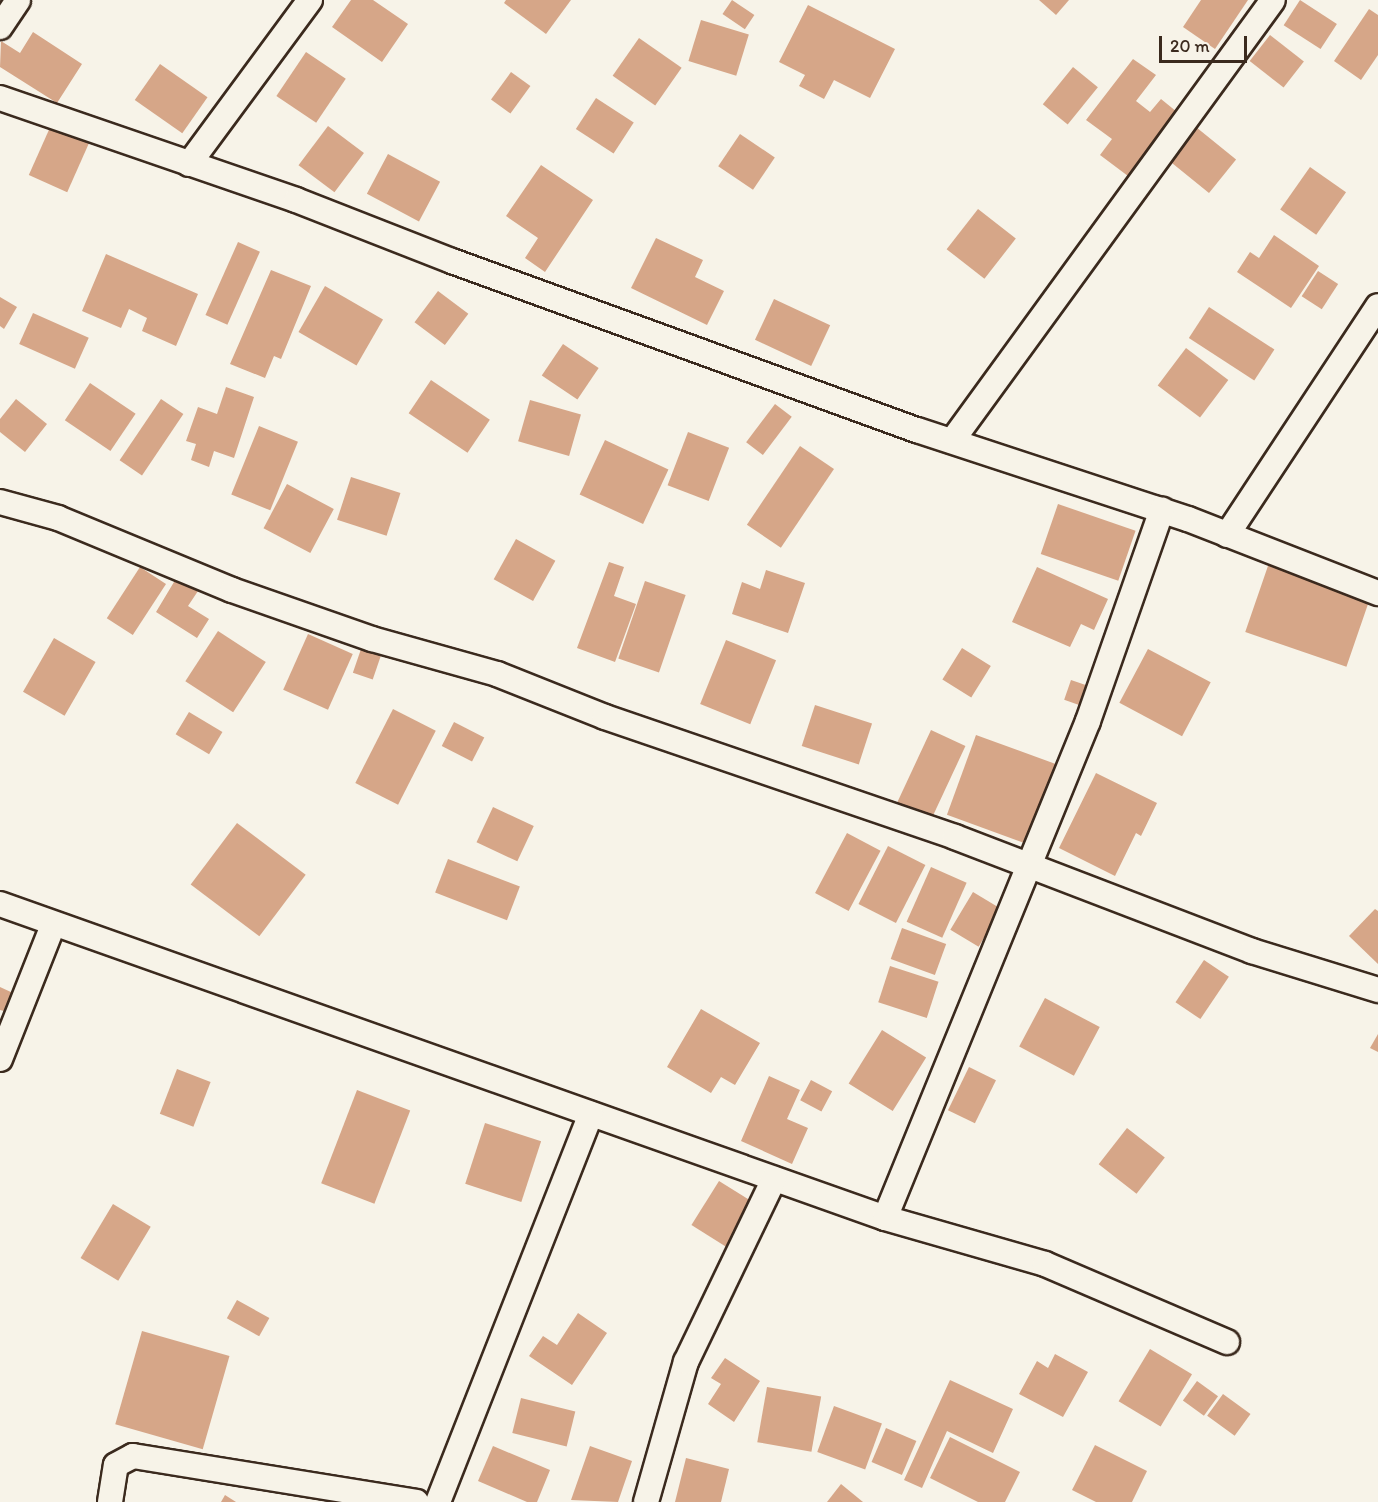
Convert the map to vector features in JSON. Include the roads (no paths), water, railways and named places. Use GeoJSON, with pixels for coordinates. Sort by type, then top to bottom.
{"type":"FeatureCollection","features":[{"type":"Feature","properties":{"kind":"street"},"geometry":{"type":"LineString","coordinates":[[0,27],[18,0]]}},
{"type":"Feature","properties":{"kind":"street"},"geometry":{"type":"LineString","coordinates":[[189,164],[310,0]]}},
{"type":"Feature","properties":{"kind":"street"},"geometry":{"type":"LineString","coordinates":[[952,441],[1273,0]]}},
{"type":"Feature","properties":{"kind":"street"},"geometry":{"type":"LineString","coordinates":[[0,98],[296,200],[470,267],[952,441],[1162,510],[1378,592]]}},
{"type":"Feature","properties":{"kind":"street"},"geometry":{"type":"LineString","coordinates":[[1227,535],[1378,306]]}},
{"type":"Feature","properties":{"kind":"street"},"geometry":{"type":"LineString","coordinates":[[0,502],[58,518],[232,590],[372,639],[497,674],[605,717],[955,837],[1029,868],[1252,951],[1378,990]]}},
{"type":"Feature","properties":{"kind":"street"},"geometry":{"type":"LineString","coordinates":[[885,1218],[1088,721],[1162,510]]}},
{"type":"Feature","properties":{"kind":"street"},"geometry":{"type":"LineString","coordinates":[[0,904],[53,925],[351,1026],[885,1218],[1045,1264],[1227,1342]]}},
{"type":"Feature","properties":{"kind":"street"},"geometry":{"type":"LineString","coordinates":[[0,1059],[53,925]]}},
{"type":"Feature","properties":{"kind":"street"},"geometry":{"type":"LineString","coordinates":[[438,1502],[591,1114]]}},
{"type":"Feature","properties":{"kind":"street"},"geometry":{"type":"LineString","coordinates":[[646,1502],[686,1362],[774,1179]]}},
{"type":"Feature","properties":{"kind":"street"},"geometry":{"type":"LineString","coordinates":[[110,1502],[116,1465],[133,1456],[416,1502]]}}]}
